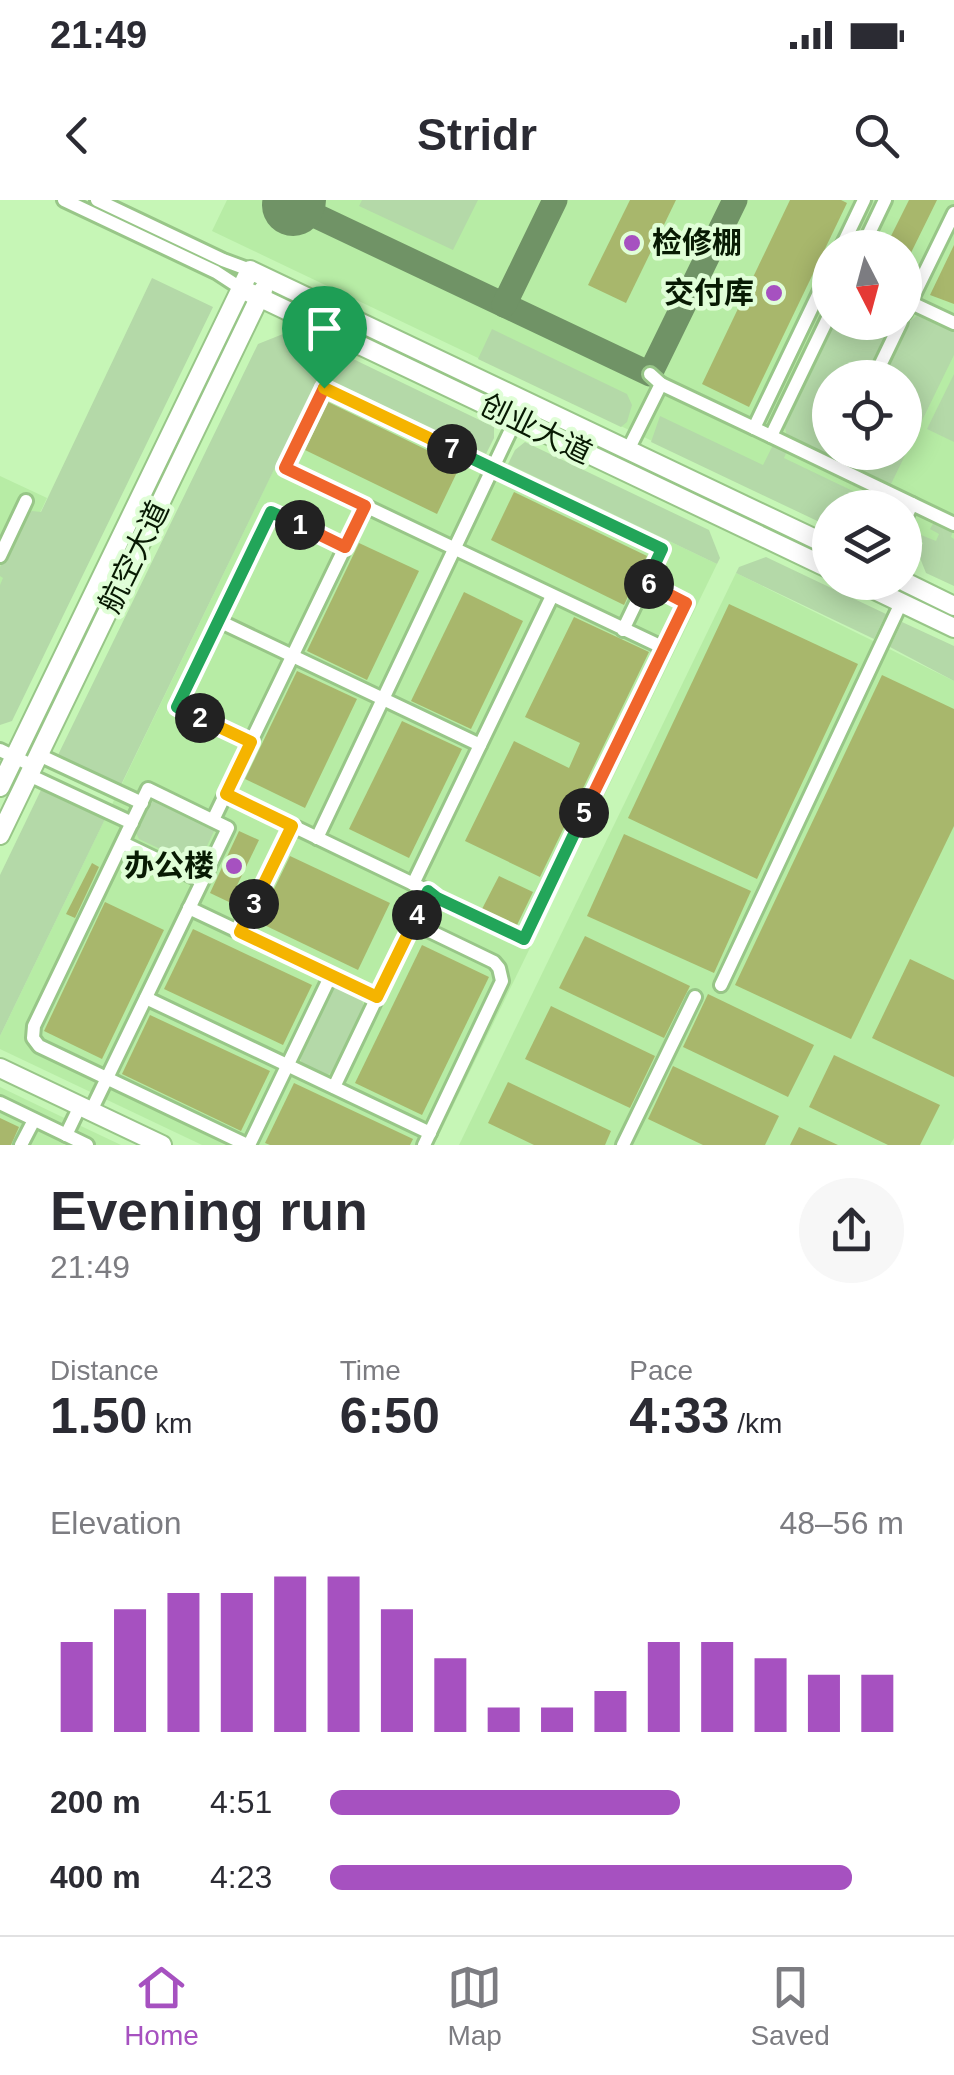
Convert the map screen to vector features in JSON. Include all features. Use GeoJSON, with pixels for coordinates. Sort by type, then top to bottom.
{"type":"FeatureCollection","features":[{"type":"Feature","properties":{"kind":"main road","name":"航空大道"},"geometry":{"type":"LineString","coordinates":[[0,835],[251,293],[250,270]]}},
{"type":"Feature","properties":{"kind":"main road","name":"创业大道"},"geometry":{"type":"LineString","coordinates":[[250,270],[812,537]]}},
{"type":"Feature","properties":{"kind":"main road","name":"航空大道"},"geometry":{"type":"LineString","coordinates":[[0,787],[7,754],[251,293],[269,278]]}},
{"type":"Feature","properties":{"kind":"main road","name":"创业大道"},"geometry":{"type":"LineString","coordinates":[[251,293],[812,560]]}},
{"type":"Feature","properties":{"kind":"main road"},"geometry":{"type":"LineString","coordinates":[[922,590],[954,606]]}},
{"type":"Feature","properties":{"kind":"main road"},"geometry":{"type":"LineString","coordinates":[[895,600],[954,628]]}},
{"type":"Feature","properties":{"kind":"main road"},"geometry":{"type":"LineString","coordinates":[[0,1068],[162,1145]]}},
{"type":"Feature","properties":{"kind":"street"},"geometry":{"type":"LineString","coordinates":[[64,200],[216,272],[251,293]]}},
{"type":"Feature","properties":{"kind":"street"},"geometry":{"type":"LineString","coordinates":[[97,200],[250,270]]}},
{"type":"Feature","properties":{"kind":"street"},"geometry":{"type":"LineString","coordinates":[[850,230],[864,200]]}},
{"type":"Feature","properties":{"kind":"street"},"geometry":{"type":"LineString","coordinates":[[871,230],[886,200]]}},
{"type":"Feature","properties":{"kind":"street"},"geometry":{"type":"LineString","coordinates":[[922,276],[954,213]]}},
{"type":"Feature","properties":{"kind":"street"},"geometry":{"type":"LineString","coordinates":[[754,428],[812,307]]}},
{"type":"Feature","properties":{"kind":"street"},"geometry":{"type":"LineString","coordinates":[[922,311],[954,324]]}},
{"type":"Feature","properties":{"kind":"street"},"geometry":{"type":"LineString","coordinates":[[771,436],[817,340]]}},
{"type":"Feature","properties":{"kind":"street"},"geometry":{"type":"LineString","coordinates":[[628,450],[656,379],[771,436],[812,451]]}},
{"type":"Feature","properties":{"kind":"street"},"geometry":{"type":"LineString","coordinates":[[624,630],[662,549],[324,388],[285,468],[552,596],[624,630],[664,648]]}},
{"type":"Feature","properties":{"kind":"street"},"geometry":{"type":"LineString","coordinates":[[317,838],[516,419]]}},
{"type":"Feature","properties":{"kind":"street"},"geometry":{"type":"LineString","coordinates":[[853,470],[888,490]]}},
{"type":"Feature","properties":{"kind":"street"},"geometry":{"type":"LineString","coordinates":[[0,556],[26,500]]}},
{"type":"Feature","properties":{"kind":"street"},"geometry":{"type":"LineString","coordinates":[[213,820],[365,506]]}},
{"type":"Feature","properties":{"kind":"street"},"geometry":{"type":"LineString","coordinates":[[922,509],[954,524]]}},
{"type":"Feature","properties":{"kind":"street"},"geometry":{"type":"LineString","coordinates":[[251,742],[177,707],[218,621],[271,512],[345,547]]}},
{"type":"Feature","properties":{"kind":"street"},"geometry":{"type":"LineString","coordinates":[[226,794],[524,939],[686,603],[646,583]]}},
{"type":"Feature","properties":{"kind":"street"},"geometry":{"type":"LineString","coordinates":[[413,884],[552,596]]}},
{"type":"Feature","properties":{"kind":"street"},"geometry":{"type":"LineString","coordinates":[[721,985],[901,603]]}},
{"type":"Feature","properties":{"kind":"street"},"geometry":{"type":"LineString","coordinates":[[218,621],[480,745]]}},
{"type":"Feature","properties":{"kind":"street"},"geometry":{"type":"LineString","coordinates":[[7,754],[142,803]]}},
{"type":"Feature","properties":{"kind":"street"},"geometry":{"type":"LineString","coordinates":[[34,765],[132,823]]}},
{"type":"Feature","properties":{"kind":"street"},"geometry":{"type":"LineString","coordinates":[[66,1135],[107,1078],[228,828],[148,789],[33,1032],[34,1042],[40,1046],[107,1078],[248,1145],[331,976]]}},
{"type":"Feature","properties":{"kind":"street"},"geometry":{"type":"LineString","coordinates":[[240,932],[292,826]]}},
{"type":"Feature","properties":{"kind":"street"},"geometry":{"type":"LineString","coordinates":[[123,843],[202,881]]}},
{"type":"Feature","properties":{"kind":"street"},"geometry":{"type":"LineString","coordinates":[[334,1087],[428,891]]}},
{"type":"Feature","properties":{"kind":"street"},"geometry":{"type":"LineString","coordinates":[[190,908],[377,997]]}},
{"type":"Feature","properties":{"kind":"street"},"geometry":{"type":"LineString","coordinates":[[146,998],[334,1087],[427,1139],[500,987],[501,975],[494,962],[413,923]]}},
{"type":"Feature","properties":{"kind":"street"},"geometry":{"type":"LineString","coordinates":[[623,1145],[695,997]]}},
{"type":"Feature","properties":{"kind":"street"},"geometry":{"type":"LineString","coordinates":[[0,1104],[87,1145]]}},
{"type":"Feature","properties":{"kind":"street"},"geometry":{"type":"LineString","coordinates":[[22,1145],[34,1120]]}},
{"type":"Feature","properties":{"kind":"shaded area"},"geometry":{"type":"Polygon","coordinates":[[[227,200],[954,200],[954,557],[922,541],[922,490],[812,490],[812,498],[734,480],[212,231],[227,200]]]}},
{"type":"Feature","properties":{"kind":"shaded area"},"geometry":{"type":"Polygon","coordinates":[[[362,200],[478,200],[453,250],[359,206],[362,200]]]}},
{"type":"Feature","properties":{"kind":"shaded area"},"geometry":{"type":"Polygon","coordinates":[[[152,278],[213,307],[12,721],[0,725],[0,567],[26,515],[41,512],[152,278]]]}},
{"type":"Feature","properties":{"kind":"shaded area"},"geometry":{"type":"Polygon","coordinates":[[[922,318],[954,332],[954,355],[922,421],[922,360],[889,360],[899,340],[922,340],[922,318]]]}},
{"type":"Feature","properties":{"kind":"shaded area"},"geometry":{"type":"Polygon","coordinates":[[[492,329],[627,394],[632,405],[627,422],[621,427],[478,359],[492,329]]]}},
{"type":"Feature","properties":{"kind":"shaded area"},"geometry":{"type":"Polygon","coordinates":[[[293,330],[494,427],[494,438],[486,454],[320,375],[120,787],[58,755],[258,344],[293,330]]]}},
{"type":"Feature","properties":{"kind":"shaded area"},"geometry":{"type":"Polygon","coordinates":[[[825,340],[887,340],[877,360],[815,360],[825,340]]]}},
{"type":"Feature","properties":{"kind":"shaded area"},"geometry":{"type":"Polygon","coordinates":[[[812,366],[812,447],[787,436],[784,424],[812,366]]]}},
{"type":"Feature","properties":{"kind":"shaded area"},"geometry":{"type":"Polygon","coordinates":[[[320,374],[717,564],[434,1145],[202,1145],[0,1049],[0,1036],[320,374]]]}},
{"type":"Feature","properties":{"kind":"shaded area"},"geometry":{"type":"Polygon","coordinates":[[[954,374],[954,442],[927,429],[954,374]]]}},
{"type":"Feature","properties":{"kind":"shaded area"},"geometry":{"type":"Polygon","coordinates":[[[660,416],[763,465],[773,445],[787,451],[784,458],[851,490],[812,490],[812,518],[651,442],[660,416]]]}},
{"type":"Feature","properties":{"kind":"shaded area"},"geometry":{"type":"Polygon","coordinates":[[[525,442],[709,530],[720,558],[717,564],[508,464],[515,450],[525,442]]]}},
{"type":"Feature","properties":{"kind":"shaded area"},"geometry":{"type":"Polygon","coordinates":[[[862,470],[898,470],[891,484],[862,470]]]}},
{"type":"Feature","properties":{"kind":"shaded area"},"geometry":{"type":"Polygon","coordinates":[[[0,476],[47,498],[0,598],[0,476]]]}},
{"type":"Feature","properties":{"kind":"shaded area"},"geometry":{"type":"Polygon","coordinates":[[[934,522],[953,531],[954,586],[926,573],[922,535],[936,541],[939,534],[930,529],[934,522]]]}},
{"type":"Feature","properties":{"kind":"shaded area"},"geometry":{"type":"Polygon","coordinates":[[[766,557],[812,579],[812,600],[857,600],[886,614],[874,639],[736,573],[739,567],[766,557]]]}},
{"type":"Feature","properties":{"kind":"shaded area"},"geometry":{"type":"Polygon","coordinates":[[[736,573],[954,681],[954,1138],[950,1145],[459,1145],[736,573]]]}},
{"type":"Feature","properties":{"kind":"shaded area"},"geometry":{"type":"Polygon","coordinates":[[[902,622],[954,646],[954,681],[890,647],[902,622]]]}},
{"type":"Feature","properties":{"kind":"shaded area"},"geometry":{"type":"Polygon","coordinates":[[[41,790],[49,790],[106,817],[0,1036],[0,875],[41,790]]]}},
{"type":"Feature","properties":{"kind":"shaded area"},"geometry":{"type":"Polygon","coordinates":[[[158,799],[215,829],[199,863],[192,864],[139,839],[136,833],[149,803],[158,799]]]}},
{"type":"Feature","properties":{"kind":"shaded area"},"geometry":{"type":"Polygon","coordinates":[[[343,987],[361,997],[365,1011],[337,1069],[325,1076],[303,1067],[299,1054],[328,994],[343,987]]]}},
{"type":"Feature","properties":{"kind":"shaded area"},"geometry":{"type":"Polygon","coordinates":[[[0,1087],[83,1127],[121,1145],[0,1145],[0,1087]]]}},
{"type":"Feature","properties":{"kind":"building","name":"检修棚"},"geometry":{"type":"Polygon","coordinates":[[[630,200],[676,200],[626,303],[588,285],[630,200]]]}},
{"type":"Feature","properties":{"kind":"building","name":"交付库"},"geometry":{"type":"Polygon","coordinates":[[[790,200],[847,203],[834,230],[812,230],[812,276],[749,407],[702,384],[790,200]]]}},
{"type":"Feature","properties":{"kind":"building"},"geometry":{"type":"Polygon","coordinates":[[[909,200],[937,200],[922,230],[894,230],[909,200]]]}},
{"type":"Feature","properties":{"kind":"building"},"geometry":{"type":"Polygon","coordinates":[[[954,245],[954,304],[930,295],[954,245]]]}},
{"type":"Feature","properties":{"kind":"building"},"geometry":{"type":"Polygon","coordinates":[[[328,402],[460,466],[437,514],[305,450],[328,402]]]}},
{"type":"Feature","properties":{"kind":"building"},"geometry":{"type":"Polygon","coordinates":[[[514,492],[647,556],[624,605],[491,540],[514,492]]]}},
{"type":"Feature","properties":{"kind":"building"},"geometry":{"type":"Polygon","coordinates":[[[359,543],[419,571],[367,680],[307,651],[359,543]]]}},
{"type":"Feature","properties":{"kind":"building"},"geometry":{"type":"Polygon","coordinates":[[[464,592],[523,621],[471,729],[411,701],[464,592]]]}},
{"type":"Feature","properties":{"kind":"building"},"geometry":{"type":"Polygon","coordinates":[[[729,604],[858,664],[757,879],[628,818],[729,604]]]}},
{"type":"Feature","properties":{"kind":"building"},"geometry":{"type":"Polygon","coordinates":[[[574,617],[649,652],[540,877],[465,841],[514,741],[569,768],[580,743],[525,717],[574,617]]]}},
{"type":"Feature","properties":{"kind":"building"},"geometry":{"type":"Polygon","coordinates":[[[297,671],[357,699],[305,808],[245,779],[297,671]]]}},
{"type":"Feature","properties":{"kind":"building"},"geometry":{"type":"Polygon","coordinates":[[[882,675],[954,709],[954,826],[851,1039],[735,985],[882,675]]]}},
{"type":"Feature","properties":{"kind":"building"},"geometry":{"type":"Polygon","coordinates":[[[402,721],[462,749],[409,858],[349,829],[402,721]]]}},
{"type":"Feature","properties":{"kind":"building","name":"办公楼"},"geometry":{"type":"Polygon","coordinates":[[[239,831],[259,840],[229,902],[210,893],[239,831]]]}},
{"type":"Feature","properties":{"kind":"building"},"geometry":{"type":"Polygon","coordinates":[[[624,834],[751,891],[714,973],[587,916],[624,834]]]}},
{"type":"Feature","properties":{"kind":"building"},"geometry":{"type":"Polygon","coordinates":[[[290,856],[390,903],[358,970],[258,922],[290,856]]]}},
{"type":"Feature","properties":{"kind":"building"},"geometry":{"type":"Polygon","coordinates":[[[92,863],[99,867],[75,918],[66,914],[92,863]]]}},
{"type":"Feature","properties":{"kind":"building"},"geometry":{"type":"Polygon","coordinates":[[[499,876],[533,892],[517,925],[482,909],[499,876]]]}},
{"type":"Feature","properties":{"kind":"building"},"geometry":{"type":"Polygon","coordinates":[[[105,902],[164,930],[102,1059],[44,1031],[105,902]]]}},
{"type":"Feature","properties":{"kind":"building"},"geometry":{"type":"Polygon","coordinates":[[[193,929],[312,985],[283,1045],[164,989],[193,929]]]}},
{"type":"Feature","properties":{"kind":"building"},"geometry":{"type":"Polygon","coordinates":[[[585,936],[690,986],[664,1038],[559,988],[585,936]]]}},
{"type":"Feature","properties":{"kind":"building"},"geometry":{"type":"Polygon","coordinates":[[[422,945],[489,977],[422,1115],[355,1083],[422,945]]]}},
{"type":"Feature","properties":{"kind":"building"},"geometry":{"type":"Polygon","coordinates":[[[910,959],[954,980],[954,1077],[872,1038],[910,959]]]}},
{"type":"Feature","properties":{"kind":"building"},"geometry":{"type":"Polygon","coordinates":[[[708,994],[814,1045],[788,1097],[683,1047],[708,994]]]}},
{"type":"Feature","properties":{"kind":"building"},"geometry":{"type":"Polygon","coordinates":[[[551,1006],[655,1056],[630,1108],[525,1059],[551,1006]]]}},
{"type":"Feature","properties":{"kind":"building"},"geometry":{"type":"Polygon","coordinates":[[[150,1015],[270,1071],[241,1131],[122,1074],[150,1015]]]}},
{"type":"Feature","properties":{"kind":"building"},"geometry":{"type":"Polygon","coordinates":[[[834,1055],[940,1105],[920,1145],[888,1145],[809,1107],[834,1055]]]}},
{"type":"Feature","properties":{"kind":"building"},"geometry":{"type":"Polygon","coordinates":[[[673,1066],[779,1116],[765,1145],[703,1145],[648,1119],[673,1066]]]}},
{"type":"Feature","properties":{"kind":"building"},"geometry":{"type":"Polygon","coordinates":[[[508,1082],[611,1131],[605,1145],[534,1145],[488,1123],[508,1082]]]}},
{"type":"Feature","properties":{"kind":"building"},"geometry":{"type":"Polygon","coordinates":[[[294,1083],[413,1139],[410,1145],[265,1143],[294,1083]]]}},
{"type":"Feature","properties":{"kind":"building"},"geometry":{"type":"Polygon","coordinates":[[[0,1118],[19,1127],[11,1145],[0,1145],[0,1118]]]}},
{"type":"Feature","properties":{"kind":"building"},"geometry":{"type":"Polygon","coordinates":[[[799,1127],[838,1145],[790,1145],[799,1127]]]}},
{"type":"Feature","properties":{"kind":"taxiway"},"geometry":{"type":"LineString","coordinates":[[504,305],[555,200]]}},
{"type":"Feature","properties":{"kind":"taxiway"},"geometry":{"type":"LineString","coordinates":[[293,205],[650,374],[735,200]]}},
{"type":"Feature","properties":{"kind":"runway"},"geometry":{"type":"LineString","coordinates":[[293,205],[295,200]]}},
{"type":"Feature","properties":{"kind":"place","name":"检修棚"},"geometry":{"type":"Point","coordinates":[632,243]}},
{"type":"Feature","properties":{"kind":"place","name":"交付库"},"geometry":{"type":"Point","coordinates":[774,293]}},
{"type":"Feature","properties":{"kind":"place","name":"办公楼"},"geometry":{"type":"Point","coordinates":[234,866]}},
{"type":"Feature","properties":{"kind":"route"},"geometry":{"type":"LineString","coordinates":[[324,388],[662,549],[646,583],[686,603],[524,939],[428,891],[377,997],[240,932],[292,826],[226,794],[251,742],[177,707],[271,512],[345,547],[365,506],[285,468],[324,388]]}}]}
